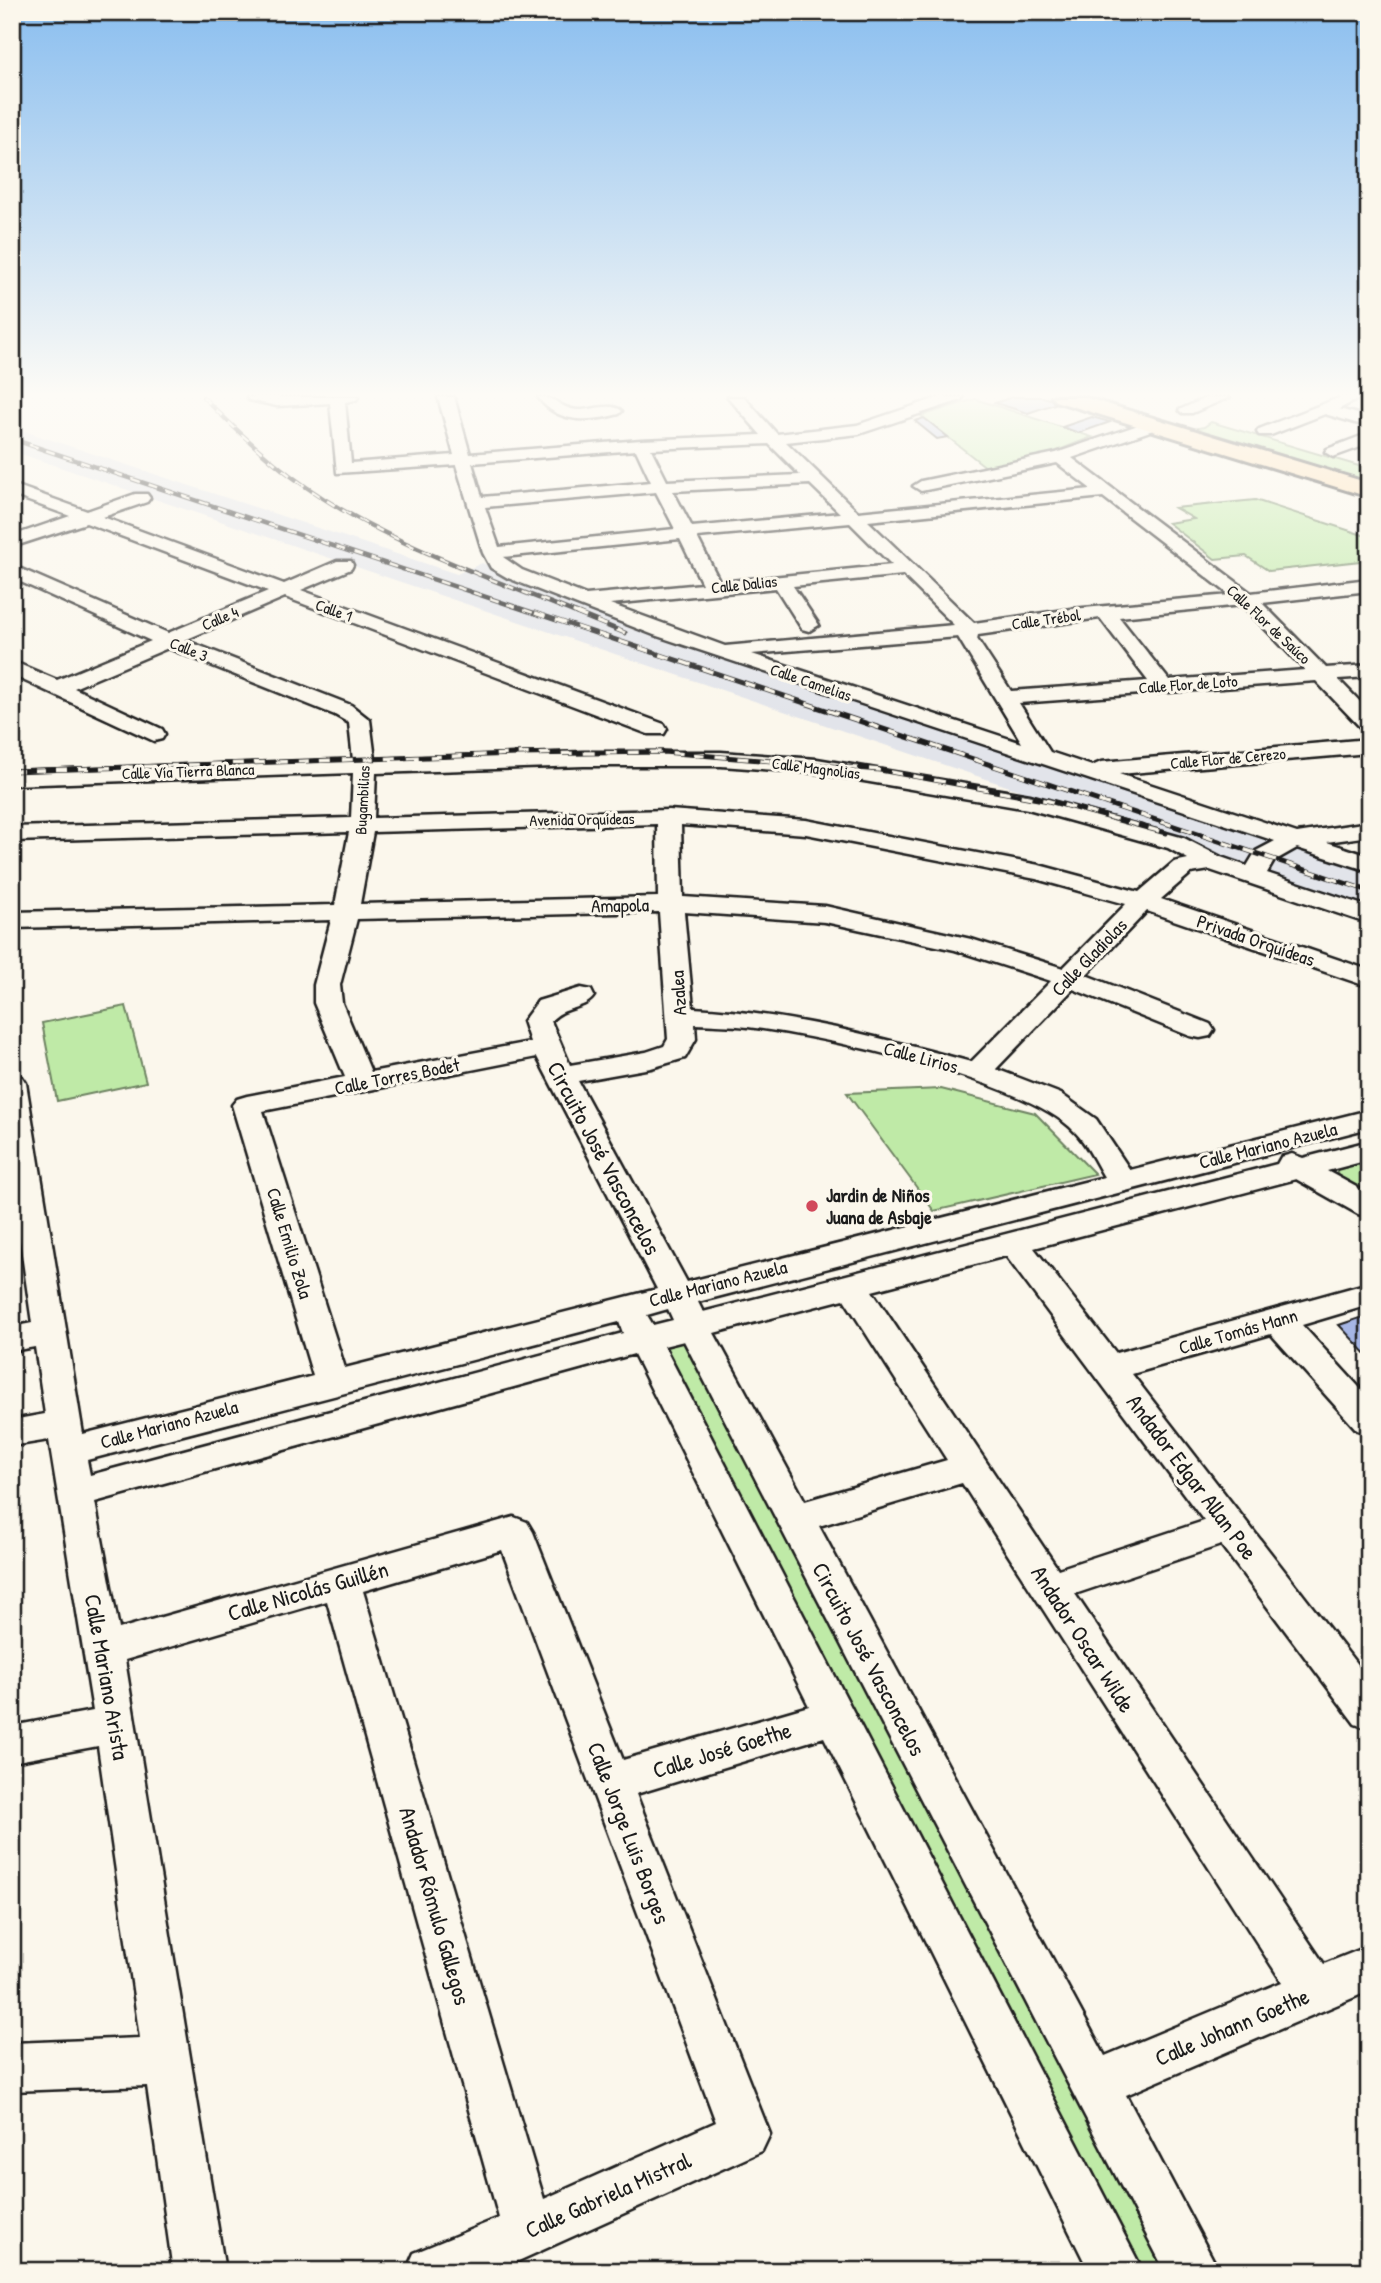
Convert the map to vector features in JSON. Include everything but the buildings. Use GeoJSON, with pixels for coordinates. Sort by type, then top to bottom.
{"type":"FeatureCollection","features":[{"type":"Feature","properties":{"kind":"street","name":"Calle 1"},"geometry":{"type":"LineString","coordinates":[[50,504],[656,729]]}},
{"type":"Feature","properties":{"kind":"street"},"geometry":{"type":"LineString","coordinates":[[12,542],[125,504]]}},
{"type":"Feature","properties":{"kind":"street"},"geometry":{"type":"LineString","coordinates":[[475,504],[492,553],[684,531],[991,504]]}},
{"type":"Feature","properties":{"kind":"street"},"geometry":{"type":"LineString","coordinates":[[671,504],[713,587]]}},
{"type":"Feature","properties":{"kind":"street"},"geometry":{"type":"LineString","coordinates":[[842,504],[971,630],[967,639],[1007,698],[1042,757]]}},
{"type":"Feature","properties":{"kind":"street","name":"Calle Flor de Saúco"},"geometry":{"type":"LineString","coordinates":[[1121,504],[1247,600],[1369,723]]}},
{"type":"Feature","properties":{"kind":"street","name":"Calle Camelias"},"geometry":{"type":"LineString","coordinates":[[492,553],[498,564],[515,574],[661,631],[863,700],[1369,864]]}},
{"type":"Feature","properties":{"kind":"street","name":"Calle 4"},"geometry":{"type":"LineString","coordinates":[[57,688],[344,565]]}},
{"type":"Feature","properties":{"kind":"street","name":"Calle Dalias"},"geometry":{"type":"LineString","coordinates":[[583,602],[906,569]]}},
{"type":"Feature","properties":{"kind":"street","name":"Calle 3"},"geometry":{"type":"LineString","coordinates":[[12,571],[166,640],[355,715],[361,729]]}},
{"type":"Feature","properties":{"kind":"street"},"geometry":{"type":"LineString","coordinates":[[780,580],[809,625]]}},
{"type":"Feature","properties":{"kind":"street","name":"Calle Trébol"},"geometry":{"type":"LineString","coordinates":[[723,650],[971,630],[1105,612],[1247,600],[1369,585]]}},
{"type":"Feature","properties":{"kind":"street"},"geometry":{"type":"LineString","coordinates":[[1105,612],[1163,686]]}},
{"type":"Feature","properties":{"kind":"street"},"geometry":{"type":"LineString","coordinates":[[12,667],[154,734]]}},
{"type":"Feature","properties":{"kind":"street","name":"Calle Flor de Loto"},"geometry":{"type":"LineString","coordinates":[[1007,698],[1369,671]]}},
{"type":"Feature","properties":{"kind":"street","name":"Bugambilias"},"geometry":{"type":"LineString","coordinates":[[361,729],[364,824],[327,985],[328,1003],[361,1082]]}},
{"type":"Feature","properties":{"kind":"street","name":"Calle Flor de Cerezo"},"geometry":{"type":"LineString","coordinates":[[1087,771],[1369,746]]}},
{"type":"Feature","properties":{"kind":"street","name":"Calle Magnolias"},"geometry":{"type":"LineString","coordinates":[[364,766],[584,759],[721,759],[817,766],[1030,802],[1176,843],[1212,862],[1369,916]]}},
{"type":"Feature","properties":{"kind":"street","name":"Calle Vía Tierra Blanca"},"geometry":{"type":"LineString","coordinates":[[12,778],[364,766]]}},
{"type":"Feature","properties":{"kind":"street","name":"Avenida Orquídeas"},"geometry":{"type":"LineString","coordinates":[[12,834],[669,817],[793,825],[875,838],[1039,872],[1143,901]]}},
{"type":"Feature","properties":{"kind":"street","name":"Azalea"},"geometry":{"type":"LineString","coordinates":[[562,1075],[651,1060],[675,1052],[682,1039],[671,904],[669,817]]}},
{"type":"Feature","properties":{"kind":"street"},"geometry":{"type":"LineString","coordinates":[[1253,876],[1265,856],[1296,840],[1369,829]]}},
{"type":"Feature","properties":{"kind":"street","name":"Calle Gladiolas"},"geometry":{"type":"LineString","coordinates":[[978,1072],[1143,901],[1184,867],[1212,862]]}},
{"type":"Feature","properties":{"kind":"street","name":"Privada Orquídeas"},"geometry":{"type":"LineString","coordinates":[[1143,901],[1369,979]]}},
{"type":"Feature","properties":{"kind":"street","name":"Amapola"},"geometry":{"type":"LineString","coordinates":[[17,920],[671,904],[825,914],[962,944],[1069,978],[1200,1030]]}},
{"type":"Feature","properties":{"kind":"street"},"geometry":{"type":"LineString","coordinates":[[12,944],[17,920]]}},
{"type":"Feature","properties":{"kind":"street"},"geometry":{"type":"LineString","coordinates":[[546,1047],[537,1021],[548,1007],[581,996]]}},
{"type":"Feature","properties":{"kind":"street","name":"Calle Lirios"},"geometry":{"type":"LineString","coordinates":[[679,1015],[748,1019],[843,1035],[978,1072],[1051,1100],[1086,1125],[1122,1181]]}},
{"type":"Feature","properties":{"kind":"street","name":"Calle Torres Bodet"},"geometry":{"type":"LineString","coordinates":[[247,1105],[546,1047]]}},
{"type":"Feature","properties":{"kind":"street","name":"Circuito José Vasconcelos"},"geometry":{"type":"LineString","coordinates":[[546,1047],[1193,2271]]}},
{"type":"Feature","properties":{"kind":"street","name":"Calle Mariano Arista"},"geometry":{"type":"LineString","coordinates":[[12,1083],[66,1438],[117,1725],[199,2271]]}},
{"type":"Feature","properties":{"kind":"street","name":"Calle Emilio Zola"},"geometry":{"type":"LineString","coordinates":[[247,1105],[332,1381]]}},
{"type":"Feature","properties":{"kind":"street","name":"Calle Mariano Azuela"},"geometry":{"type":"LineString","coordinates":[[75,1493],[635,1323],[1122,1181],[1369,1119]]}},
{"type":"Feature","properties":{"kind":"street"},"geometry":{"type":"LineString","coordinates":[[1335,1128],[1367,1152]]}},
{"type":"Feature","properties":{"kind":"street"},"geometry":{"type":"LineString","coordinates":[[1267,1145],[1299,1169],[1369,1207]]}},
{"type":"Feature","properties":{"kind":"street","name":"Calle Mariano Azuela"},"geometry":{"type":"LineString","coordinates":[[684,1310],[852,1286],[1367,1152]]}},
{"type":"Feature","properties":{"kind":"street","name":"Andador Edgar Allan Poe"},"geometry":{"type":"LineString","coordinates":[[1014,1244],[1369,1711]]}},
{"type":"Feature","properties":{"kind":"street","name":"Andador Oscar Wilde"},"geometry":{"type":"LineString","coordinates":[[852,1286],[1315,1992]]}},
{"type":"Feature","properties":{"kind":"street","name":"Calle Tomás Mann"},"geometry":{"type":"LineString","coordinates":[[1108,1368],[1369,1294]]}},
{"type":"Feature","properties":{"kind":"street"},"geometry":{"type":"LineString","coordinates":[[1278,1320],[1369,1421]]}},
{"type":"Feature","properties":{"kind":"street"},"geometry":{"type":"LineString","coordinates":[[635,1323],[1117,2271]]}},
{"type":"Feature","properties":{"kind":"street","name":"Calle Mariano Azuela"},"geometry":{"type":"LineString","coordinates":[[12,1433],[66,1438],[332,1381],[635,1323]]}},
{"type":"Feature","properties":{"kind":"street"},"geometry":{"type":"LineString","coordinates":[[12,1339],[50,1332]]}},
{"type":"Feature","properties":{"kind":"street"},"geometry":{"type":"LineString","coordinates":[[794,1519],[971,1467]]}},
{"type":"Feature","properties":{"kind":"street"},"geometry":{"type":"LineString","coordinates":[[1050,1587],[1230,1527]]}},
{"type":"Feature","properties":{"kind":"street","name":"Calle Nicolás Guillén"},"geometry":{"type":"LineString","coordinates":[[103,1650],[514,1532]]}},
{"type":"Feature","properties":{"kind":"street","name":"Calle Jorge Luis Borges"},"geometry":{"type":"LineString","coordinates":[[514,1532],[745,2133]]}},
{"type":"Feature","properties":{"kind":"street","name":"Andador Rómulo Gallegos"},"geometry":{"type":"LineString","coordinates":[[341,1581],[528,2232]]}},
{"type":"Feature","properties":{"kind":"street","name":"Calle José Goethe"},"geometry":{"type":"LineString","coordinates":[[610,1783],[835,1716]]}},
{"type":"Feature","properties":{"kind":"street"},"geometry":{"type":"LineString","coordinates":[[12,1744],[117,1725]]}},
{"type":"Feature","properties":{"kind":"street","name":"Calle Johann Goethe"},"geometry":{"type":"LineString","coordinates":[[1096,2084],[1369,1968]]}},
{"type":"Feature","properties":{"kind":"street"},"geometry":{"type":"LineString","coordinates":[[12,2067],[167,2062]]}},
{"type":"Feature","properties":{"kind":"street","name":"Calle Gabriela Mistral"},"geometry":{"type":"LineString","coordinates":[[432,2271],[528,2232],[745,2133]]}},
{"type":"Feature","properties":{"kind":"shaded area"},"geometry":{"type":"Polygon","coordinates":[[[168,504],[244,504],[457,574],[482,563],[555,595],[1369,868],[1369,908],[168,504]]]}},
{"type":"Feature","properties":{"kind":"green space"},"geometry":{"type":"Polygon","coordinates":[[[1220,504],[1266,504],[1369,537],[1369,560],[1269,571],[1246,556],[1215,559],[1168,523],[1194,519],[1175,508],[1220,504]]]}},
{"type":"Feature","properties":{"kind":"green space"},"geometry":{"type":"Polygon","coordinates":[[[126,1006],[146,1082],[57,1101],[42,1023],[126,1006]]]}},
{"type":"Feature","properties":{"kind":"green space"},"geometry":{"type":"Polygon","coordinates":[[[941,1089],[1035,1113],[1095,1174],[934,1211],[847,1093],[941,1089]]]}},
{"type":"Feature","properties":{"kind":"green space"},"geometry":{"type":"Polygon","coordinates":[[[1354,1163],[1369,1168],[1369,1199],[1339,1182],[1336,1168],[1354,1163]]]}},
{"type":"Feature","properties":{"kind":"green space"},"geometry":{"type":"Polygon","coordinates":[[[685,1339],[1178,2271],[1133,2271],[659,1345],[685,1339]]]}},
{"type":"Feature","properties":{"kind":"railway"},"geometry":{"type":"LineString","coordinates":[[206,504],[540,615]]}},
{"type":"Feature","properties":{"kind":"railway"},"geometry":{"type":"LineString","coordinates":[[332,504],[394,538],[581,615]]}},
{"type":"Feature","properties":{"kind":"railway"},"geometry":{"type":"LineString","coordinates":[[535,613],[1369,891]]}},
{"type":"Feature","properties":{"kind":"railway"},"geometry":{"type":"LineString","coordinates":[[576,613],[625,633]]}},
{"type":"Feature","properties":{"kind":"railway"},"geometry":{"type":"LineString","coordinates":[[12,771],[517,754],[663,752],[880,770],[1049,801],[1166,833]]}},
{"type":"Feature","properties":{"kind":"place","name":"Jardin de Niños Juana de Asbaje"},"geometry":{"type":"Point","coordinates":[812,1206]}}]}
